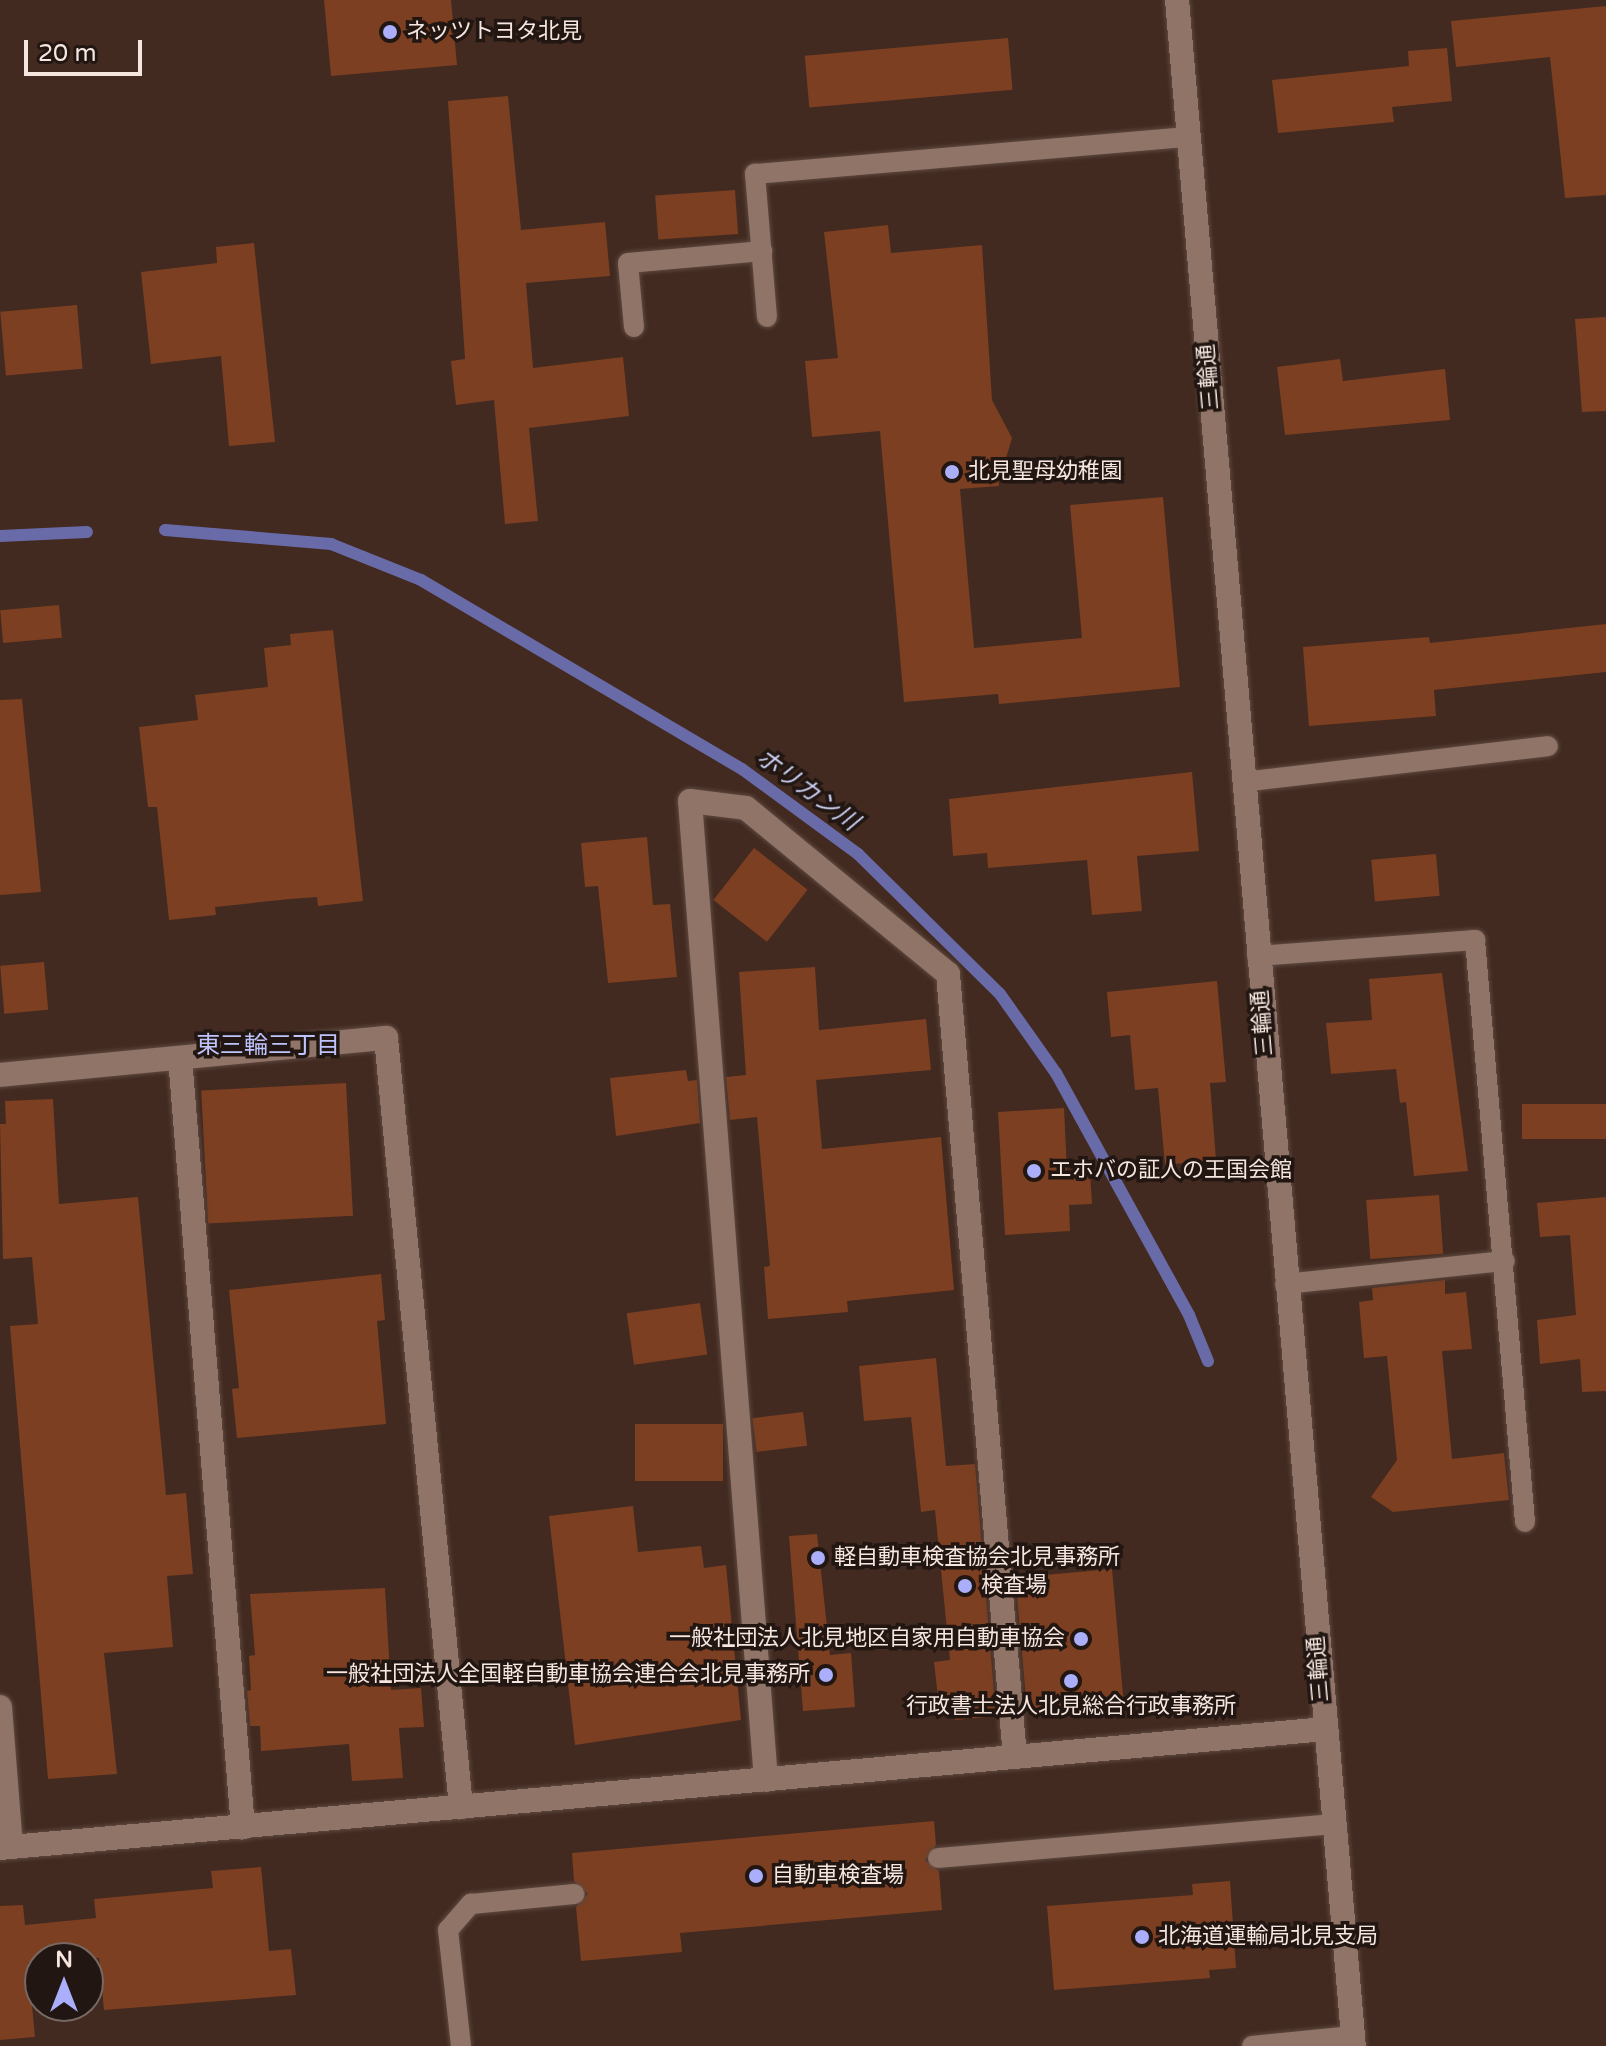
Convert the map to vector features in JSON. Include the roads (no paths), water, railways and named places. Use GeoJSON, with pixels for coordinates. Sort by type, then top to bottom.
{"type":"FeatureCollection","features":[{"type":"Feature","properties":{"kind":"street","name":"三輪通"},"geometry":{"type":"LineString","coordinates":[[1177,0],[1285,1284],[1353,2041]]}},
{"type":"Feature","properties":{"kind":"street"},"geometry":{"type":"LineString","coordinates":[[766,1780],[690,801],[746,808],[948,974],[1015,1757]]}},
{"type":"Feature","properties":{"kind":"street"},"geometry":{"type":"LineString","coordinates":[[0,1075],[386,1038],[461,1807]]}},
{"type":"Feature","properties":{"kind":"street"},"geometry":{"type":"LineString","coordinates":[[180,1058],[243,1827]]}},
{"type":"Feature","properties":{"kind":"street"},"geometry":{"type":"LineString","coordinates":[[0,1707],[6,1847],[1325,1729]]}},
{"type":"Feature","properties":{"kind":"lane"},"geometry":{"type":"LineString","coordinates":[[767,317],[755,174],[1189,137]]}},
{"type":"Feature","properties":{"kind":"lane"},"geometry":{"type":"LineString","coordinates":[[634,327],[628,263],[762,251]]}},
{"type":"Feature","properties":{"kind":"lane"},"geometry":{"type":"LineString","coordinates":[[1243,782],[1548,746]]}},
{"type":"Feature","properties":{"kind":"lane"},"geometry":{"type":"LineString","coordinates":[[1257,956],[1475,940],[1505,1261],[1525,1522]]}},
{"type":"Feature","properties":{"kind":"lane"},"geometry":{"type":"LineString","coordinates":[[1285,1284],[1505,1261]]}},
{"type":"Feature","properties":{"kind":"lane"},"geometry":{"type":"LineString","coordinates":[[938,1858],[1333,1824]]}},
{"type":"Feature","properties":{"kind":"lane"},"geometry":{"type":"LineString","coordinates":[[461,2046],[448,1930],[471,1904],[575,1894]]}},
{"type":"Feature","properties":{"kind":"lane"},"geometry":{"type":"LineString","coordinates":[[1252,2046],[1353,2041]]}},
{"type":"Feature","properties":{"kind":"waterway","name":"ホリカン川"},"geometry":{"type":"LineString","coordinates":[[165,530],[331,544],[421,580],[742,769],[858,854],[1000,994],[1056,1073],[1189,1315],[1208,1361]]}},
{"type":"Feature","properties":{"kind":"waterway","name":"ホリカン川"},"geometry":{"type":"LineString","coordinates":[[0,536],[87,532]]}},
{"type":"Feature","properties":{"kind":"place","name":"ネッツトヨタ北見"},"geometry":{"type":"Point","coordinates":[390,32]}},
{"type":"Feature","properties":{"kind":"place","name":"北見聖母幼稚園"},"geometry":{"type":"Point","coordinates":[952,472]}},
{"type":"Feature","properties":{"kind":"place","name":"エホバの証人の王国会館"},"geometry":{"type":"Point","coordinates":[1034,1171]}},
{"type":"Feature","properties":{"kind":"place","name":"軽自動車検査協会北見事務所"},"geometry":{"type":"Point","coordinates":[818,1558]}},
{"type":"Feature","properties":{"kind":"place","name":"検査場"},"geometry":{"type":"Point","coordinates":[965,1586]}},
{"type":"Feature","properties":{"kind":"place","name":"一般社団法人北見地区自家用自動車協会"},"geometry":{"type":"Point","coordinates":[1081,1639]}},
{"type":"Feature","properties":{"kind":"place","name":"一般社団法人全国軽自動車協会連合会北見事務所"},"geometry":{"type":"Point","coordinates":[826,1675]}},
{"type":"Feature","properties":{"kind":"place","name":"行政書士法人北見総合行政事務所"},"geometry":{"type":"Point","coordinates":[1071,1681]}},
{"type":"Feature","properties":{"kind":"place","name":"自動車検査場"},"geometry":{"type":"Point","coordinates":[756,1876]}},
{"type":"Feature","properties":{"kind":"place","name":"北海道運輸局北見支局"},"geometry":{"type":"Point","coordinates":[1142,1937]}},
{"type":"Feature","properties":{"kind":"district","name":"東三輪三丁目"},"geometry":{"type":"Point","coordinates":[268,1046]}}]}
